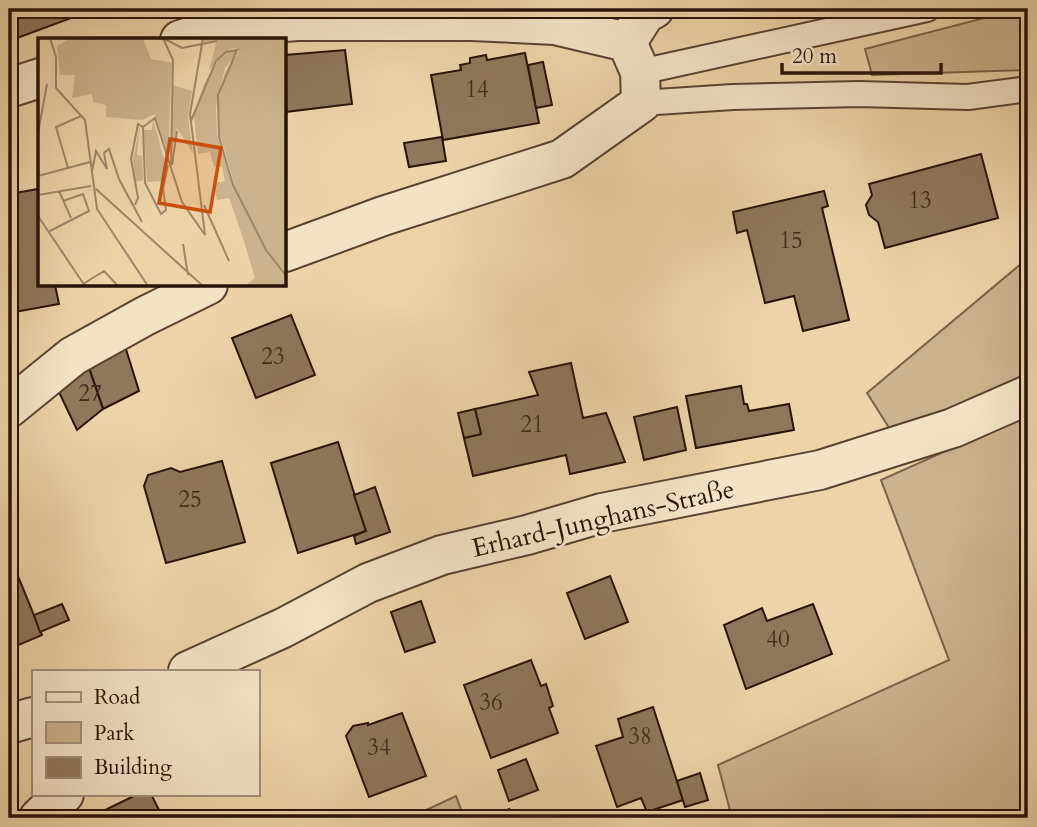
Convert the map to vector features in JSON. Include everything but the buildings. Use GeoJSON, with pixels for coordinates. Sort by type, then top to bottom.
{"type":"FeatureCollection","features":[{"type":"Feature","properties":{"kind":"street"},"geometry":{"type":"LineString","coordinates":[[287,251],[383,216],[562,159],[636,72],[645,14],[654,9]]}},
{"type":"Feature","properties":{"kind":"street"},"geometry":{"type":"LineString","coordinates":[[186,38],[222,27],[297,21],[472,21],[555,25],[636,72]]}},
{"type":"Feature","properties":{"kind":"street"},"geometry":{"type":"LineString","coordinates":[[9,88],[38,79]]}},
{"type":"Feature","properties":{"kind":"street"},"geometry":{"type":"LineString","coordinates":[[9,408],[73,356],[204,287]]}},
{"type":"Feature","properties":{"kind":"street","name":"Erhard-Junghans-Straße"},"geometry":{"type":"LineString","coordinates":[[190,670],[283,628],[368,583],[442,555],[527,535],[602,513],[820,470],[953,428],[1028,395]]}},
{"type":"Feature","properties":{"kind":"street"},"geometry":{"type":"LineString","coordinates":[[9,724],[32,717]]}},
{"type":"Feature","properties":{"kind":"street"},"geometry":{"type":"LineString","coordinates":[[39,818],[62,796]]}},
{"type":"Feature","properties":{"kind":"lane"},"geometry":{"type":"LineString","coordinates":[[636,72],[927,9]]}},
{"type":"Feature","properties":{"kind":"lane"},"geometry":{"type":"LineString","coordinates":[[636,72],[733,97],[859,94],[968,97],[1028,89]]}},
{"type":"Feature","properties":{"kind":"green space"},"geometry":{"type":"Polygon","coordinates":[[[1019,9],[1028,9],[1028,70],[872,75],[865,49],[1019,9]]]}},
{"type":"Feature","properties":{"kind":"green space"},"geometry":{"type":"Polygon","coordinates":[[[1028,258],[1028,374],[893,434],[867,393],[1028,258]]]}},
{"type":"Feature","properties":{"kind":"green space"},"geometry":{"type":"Polygon","coordinates":[[[1028,414],[1028,818],[732,818],[718,765],[949,660],[881,480],[1028,414]]]}},
{"type":"Feature","properties":{"kind":"green space"},"geometry":{"type":"Polygon","coordinates":[[[456,796],[464,818],[409,818],[456,796]]]}}]}
